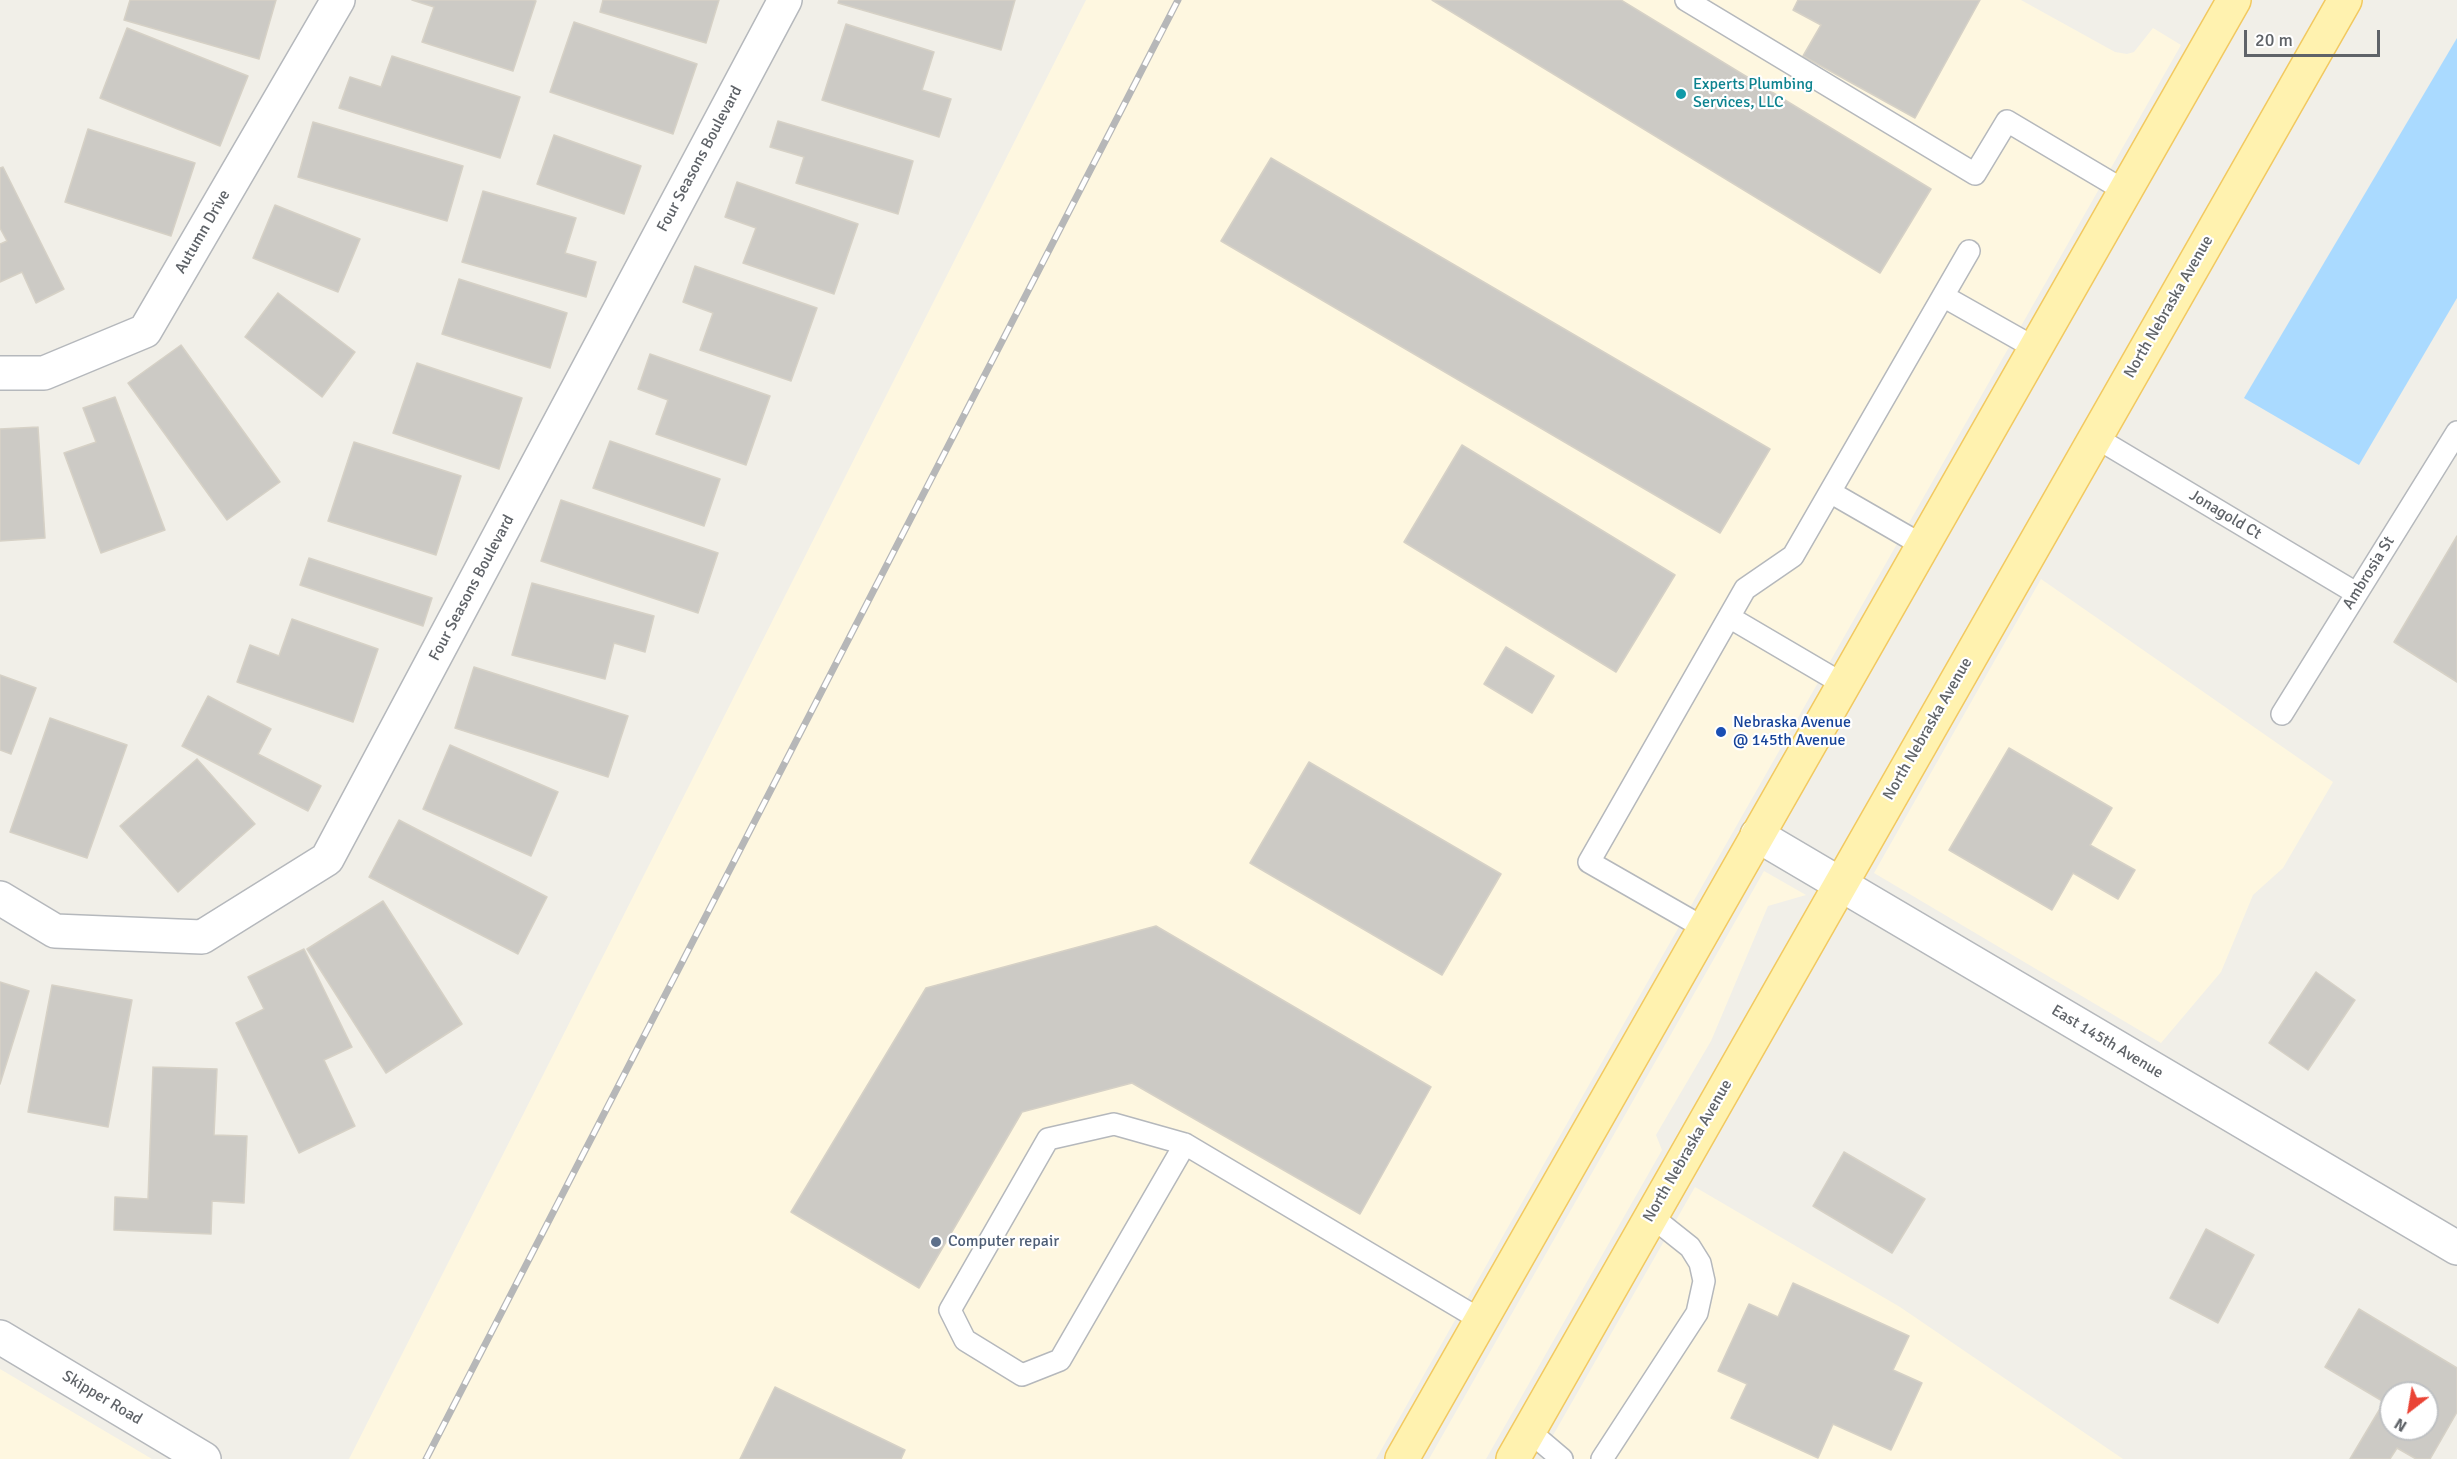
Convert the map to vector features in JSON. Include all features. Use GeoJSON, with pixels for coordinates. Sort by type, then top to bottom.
{"type":"FeatureCollection","features":[{"type":"Feature","properties":{"kind":"main road"},"geometry":{"type":"LineString","coordinates":[[1402,1459],[2234,0]]}},
{"type":"Feature","properties":{"kind":"main road","name":"North Nebraska Avenue"},"geometry":{"type":"LineString","coordinates":[[1513,1459],[2345,0]]}},
{"type":"Feature","properties":{"kind":"street","name":"Autumn Drive"},"geometry":{"type":"LineString","coordinates":[[0,374],[44,373],[145,331],[338,0]]}},
{"type":"Feature","properties":{"kind":"street","name":"Four Seasons Boulevard"},"geometry":{"type":"LineString","coordinates":[[0,898],[55,930],[201,937],[327,860],[785,0]]}},
{"type":"Feature","properties":{"kind":"street","name":"East 145th Avenue"},"geometry":{"type":"LineString","coordinates":[[1756,835],[2457,1248]]}},
{"type":"Feature","properties":{"kind":"street","name":"Skipper Road"},"geometry":{"type":"LineString","coordinates":[[0,1337],[204,1459]]}},
{"type":"Feature","properties":{"kind":"lane"},"geometry":{"type":"LineString","coordinates":[[1686,0],[1975,174],[2007,121],[2125,191]]}},
{"type":"Feature","properties":{"kind":"lane"},"geometry":{"type":"LineString","coordinates":[[1706,929],[1589,862],[1745,589],[1793,556],[1969,251]]}},
{"type":"Feature","properties":{"kind":"lane"},"geometry":{"type":"LineString","coordinates":[[1943,296],[2035,348]]}},
{"type":"Feature","properties":{"kind":"lane","name":"Ambrosia St"},"geometry":{"type":"LineString","coordinates":[[2282,714],[2457,432]]}},
{"type":"Feature","properties":{"kind":"lane","name":"Jonagold Ct"},"geometry":{"type":"LineString","coordinates":[[2095,437],[2356,593]]}},
{"type":"Feature","properties":{"kind":"lane"},"geometry":{"type":"LineString","coordinates":[[1830,492],[1922,545]]}},
{"type":"Feature","properties":{"kind":"lane"},"geometry":{"type":"LineString","coordinates":[[1729,617],[1843,684]]}},
{"type":"Feature","properties":{"kind":"lane"},"geometry":{"type":"LineString","coordinates":[[1185,1144],[1060,1360],[1022,1375],[965,1340],[950,1310],[1048,1139],[1114,1124],[1185,1144],[1481,1320]]}},
{"type":"Feature","properties":{"kind":"lane"},"geometry":{"type":"LineString","coordinates":[[1602,1459],[1697,1312],[1704,1281],[1700,1263],[1690,1247],[1651,1216]]}},
{"type":"Feature","properties":{"kind":"lane"},"geometry":{"type":"LineString","coordinates":[[1529,1431],[1562,1459]]}},
{"type":"Feature","properties":{"kind":"shaded area"},"geometry":{"type":"Polygon","coordinates":[[[1086,0],[2021,0],[2115,52],[2127,54],[2134,52],[2153,28],[2181,45],[1376,1459],[349,1459],[1086,0]]]}},
{"type":"Feature","properties":{"kind":"shaded area"},"geometry":{"type":"Polygon","coordinates":[[[2041,579],[2333,782],[2283,868],[2253,895],[2221,972],[2161,1043],[1874,873],[2041,579]]]}},
{"type":"Feature","properties":{"kind":"shaded area"},"geometry":{"type":"Polygon","coordinates":[[[1764,871],[1806,895],[1768,906],[1711,1041],[1656,1135],[1662,1150],[1486,1459],[1429,1459],[1764,871]]]}},
{"type":"Feature","properties":{"kind":"shaded area"},"geometry":{"type":"Polygon","coordinates":[[[1695,1187],[1900,1307],[2123,1459],[1573,1459],[1548,1444],[1695,1187]]]}},
{"type":"Feature","properties":{"kind":"shaded area"},"geometry":{"type":"Polygon","coordinates":[[[0,1369],[152,1459],[0,1459],[0,1369]]]}},
{"type":"Feature","properties":{"kind":"water"},"geometry":{"type":"Polygon","coordinates":[[[2457,38],[2457,298],[2359,465],[2244,398],[2457,38]]]}},
{"type":"Feature","properties":{"kind":"building"},"geometry":{"type":"Polygon","coordinates":[[[130,0],[276,0],[259,59],[124,20],[130,0]]]}},
{"type":"Feature","properties":{"kind":"building"},"geometry":{"type":"Polygon","coordinates":[[[412,0],[536,1],[513,71],[422,42],[434,7],[412,0]]]}},
{"type":"Feature","properties":{"kind":"building"},"geometry":{"type":"Polygon","coordinates":[[[603,0],[719,0],[706,43],[600,12],[603,0]]]}},
{"type":"Feature","properties":{"kind":"building"},"geometry":{"type":"Polygon","coordinates":[[[839,0],[1015,0],[1001,50],[838,3],[839,0]]]}},
{"type":"Feature","properties":{"kind":"building","name":"Experts Plumbing Services, LLC"},"geometry":{"type":"Polygon","coordinates":[[[1432,0],[1621,0],[1931,189],[1880,273],[1432,0]]]}},
{"type":"Feature","properties":{"kind":"building"},"geometry":{"type":"Polygon","coordinates":[[[1798,0],[1980,0],[1915,118],[1803,56],[1821,25],[1793,10],[1798,0]]]}},
{"type":"Feature","properties":{"kind":"building"},"geometry":{"type":"Polygon","coordinates":[[[574,22],[697,64],[673,134],[550,92],[574,22]]]}},
{"type":"Feature","properties":{"kind":"building"},"geometry":{"type":"Polygon","coordinates":[[[846,24],[934,52],[922,90],[951,99],[939,137],[822,100],[846,24]]]}},
{"type":"Feature","properties":{"kind":"building"},"geometry":{"type":"Polygon","coordinates":[[[127,28],[248,76],[220,146],[100,98],[127,28]]]}},
{"type":"Feature","properties":{"kind":"building"},"geometry":{"type":"Polygon","coordinates":[[[392,56],[520,97],[500,158],[339,108],[350,77],[381,87],[392,56]]]}},
{"type":"Feature","properties":{"kind":"building"},"geometry":{"type":"Polygon","coordinates":[[[778,121],[913,161],[898,214],[796,183],[804,157],[770,147],[778,121]]]}},
{"type":"Feature","properties":{"kind":"building"},"geometry":{"type":"Polygon","coordinates":[[[313,122],[463,166],[447,221],[298,177],[313,122]]]}},
{"type":"Feature","properties":{"kind":"building"},"geometry":{"type":"Polygon","coordinates":[[[88,129],[195,163],[171,236],[65,202],[88,129]]]}},
{"type":"Feature","properties":{"kind":"building"},"geometry":{"type":"Polygon","coordinates":[[[554,135],[641,166],[624,214],[537,184],[554,135]]]}},
{"type":"Feature","properties":{"kind":"building"},"geometry":{"type":"Polygon","coordinates":[[[1271,158],[1770,449],[1720,533],[1221,241],[1271,158]]]}},
{"type":"Feature","properties":{"kind":"building"},"geometry":{"type":"Polygon","coordinates":[[[3,167],[64,289],[36,303],[22,272],[0,282],[0,244],[7,241],[0,228],[0,168],[3,167]]]}},
{"type":"Feature","properties":{"kind":"building"},"geometry":{"type":"Polygon","coordinates":[[[737,182],[858,224],[834,294],[743,263],[756,228],[725,217],[737,182]]]}},
{"type":"Feature","properties":{"kind":"building"},"geometry":{"type":"Polygon","coordinates":[[[483,191],[576,218],[565,253],[596,262],[586,297],[462,262],[483,191]]]}},
{"type":"Feature","properties":{"kind":"building"},"geometry":{"type":"Polygon","coordinates":[[[275,205],[360,239],[338,292],[253,258],[275,205]]]}},
{"type":"Feature","properties":{"kind":"building"},"geometry":{"type":"Polygon","coordinates":[[[695,266],[817,308],[791,381],[700,350],[713,313],[683,302],[695,266]]]}},
{"type":"Feature","properties":{"kind":"building"},"geometry":{"type":"Polygon","coordinates":[[[459,279],[567,313],[550,368],[442,334],[459,279]]]}},
{"type":"Feature","properties":{"kind":"building"},"geometry":{"type":"Polygon","coordinates":[[[278,293],[355,352],[322,397],[245,337],[278,293]]]}},
{"type":"Feature","properties":{"kind":"building"},"geometry":{"type":"Polygon","coordinates":[[[181,345],[280,482],[227,520],[128,383],[181,345]]]}},
{"type":"Feature","properties":{"kind":"building"},"geometry":{"type":"Polygon","coordinates":[[[650,354],[770,396],[746,465],[656,434],[668,400],[638,389],[650,354]]]}},
{"type":"Feature","properties":{"kind":"building"},"geometry":{"type":"Polygon","coordinates":[[[417,363],[522,398],[499,469],[393,433],[417,363]]]}},
{"type":"Feature","properties":{"kind":"building"},"geometry":{"type":"Polygon","coordinates":[[[115,397],[165,530],[101,553],[64,453],[96,442],[83,408],[115,397]]]}},
{"type":"Feature","properties":{"kind":"building"},"geometry":{"type":"Polygon","coordinates":[[[38,427],[45,538],[0,541],[0,429],[38,427]]]}},
{"type":"Feature","properties":{"kind":"building"},"geometry":{"type":"Polygon","coordinates":[[[610,441],[720,479],[704,526],[593,488],[610,441]]]}},
{"type":"Feature","properties":{"kind":"building"},"geometry":{"type":"Polygon","coordinates":[[[354,442],[461,476],[436,555],[328,521],[354,442]]]}},
{"type":"Feature","properties":{"kind":"building"},"geometry":{"type":"Polygon","coordinates":[[[1462,445],[1675,575],[1616,672],[1404,542],[1462,445]]]}},
{"type":"Feature","properties":{"kind":"building"},"geometry":{"type":"Polygon","coordinates":[[[561,500],[718,553],[698,613],[541,561],[561,500]]]}},
{"type":"Feature","properties":{"kind":"building"},"geometry":{"type":"Polygon","coordinates":[[[2457,536],[2457,682],[2394,642],[2457,536]]]}},
{"type":"Feature","properties":{"kind":"building"},"geometry":{"type":"Polygon","coordinates":[[[309,558],[432,598],[423,626],[300,585],[309,558]]]}},
{"type":"Feature","properties":{"kind":"building"},"geometry":{"type":"Polygon","coordinates":[[[532,583],[654,616],[645,652],[614,643],[605,679],[512,655],[532,583]]]}},
{"type":"Feature","properties":{"kind":"building"},"geometry":{"type":"Polygon","coordinates":[[[292,619],[378,649],[353,722],[237,682],[250,645],[279,656],[292,619]]]}},
{"type":"Feature","properties":{"kind":"building"},"geometry":{"type":"Polygon","coordinates":[[[1506,647],[1554,676],[1532,713],[1484,684],[1506,647]]]}},
{"type":"Feature","properties":{"kind":"building"},"geometry":{"type":"Polygon","coordinates":[[[474,667],[628,716],[608,777],[455,728],[474,667]]]}},
{"type":"Feature","properties":{"kind":"building"},"geometry":{"type":"Polygon","coordinates":[[[0,675],[36,688],[11,754],[0,750],[0,675]]]}},
{"type":"Feature","properties":{"kind":"building"},"geometry":{"type":"Polygon","coordinates":[[[208,696],[271,729],[258,754],[321,786],[308,811],[182,746],[208,696]]]}},
{"type":"Feature","properties":{"kind":"building"},"geometry":{"type":"Polygon","coordinates":[[[50,718],[127,745],[87,858],[10,832],[50,718]]]}},
{"type":"Feature","properties":{"kind":"building"},"geometry":{"type":"Polygon","coordinates":[[[450,745],[558,792],[531,856],[423,809],[450,745]]]}},
{"type":"Feature","properties":{"kind":"building"},"geometry":{"type":"Polygon","coordinates":[[[2009,748],[2112,808],[2090,845],[2135,870],[2118,899],[2073,873],[2052,910],[1949,850],[2009,748]]]}},
{"type":"Feature","properties":{"kind":"building"},"geometry":{"type":"Polygon","coordinates":[[[197,759],[255,824],[178,892],[120,826],[197,759]]]}},
{"type":"Feature","properties":{"kind":"building"},"geometry":{"type":"Polygon","coordinates":[[[1309,762],[1501,874],[1442,975],[1250,863],[1309,762]]]}},
{"type":"Feature","properties":{"kind":"building"},"geometry":{"type":"Polygon","coordinates":[[[399,820],[547,897],[518,954],[369,877],[399,820]]]}},
{"type":"Feature","properties":{"kind":"building"},"geometry":{"type":"Polygon","coordinates":[[[383,901],[462,1024],[386,1073],[307,949],[383,901]]]}},
{"type":"Feature","properties":{"kind":"building"},"geometry":{"type":"Polygon","coordinates":[[[1156,926],[1431,1087],[1360,1214],[1132,1083],[1022,1112],[919,1288],[791,1212],[926,988],[1156,926]]]}},
{"type":"Feature","properties":{"kind":"building"},"geometry":{"type":"Polygon","coordinates":[[[304,949],[352,1047],[324,1060],[355,1126],[299,1153],[236,1023],[264,1009],[248,977],[304,949]]]}},
{"type":"Feature","properties":{"kind":"building"},"geometry":{"type":"Polygon","coordinates":[[[2316,972],[2355,1000],[2308,1070],[2269,1043],[2316,972]]]}},
{"type":"Feature","properties":{"kind":"building"},"geometry":{"type":"Polygon","coordinates":[[[0,982],[29,991],[0,1084],[0,982]]]}},
{"type":"Feature","properties":{"kind":"building"},"geometry":{"type":"Polygon","coordinates":[[[52,985],[132,1000],[108,1127],[28,1112],[52,985]]]}},
{"type":"Feature","properties":{"kind":"building"},"geometry":{"type":"Polygon","coordinates":[[[153,1067],[217,1069],[214,1135],[247,1136],[244,1203],[212,1201],[211,1234],[114,1230],[115,1197],[148,1199],[153,1067]]]}},
{"type":"Feature","properties":{"kind":"building"},"geometry":{"type":"Polygon","coordinates":[[[1844,1152],[1925,1199],[1892,1253],[1813,1206],[1844,1152]]]}},
{"type":"Feature","properties":{"kind":"building"},"geometry":{"type":"Polygon","coordinates":[[[2206,1229],[2254,1255],[2218,1323],[2170,1298],[2206,1229]]]}},
{"type":"Feature","properties":{"kind":"building"},"geometry":{"type":"Polygon","coordinates":[[[1793,1283],[1909,1336],[1893,1370],[1922,1383],[1891,1450],[1833,1424],[1818,1458],[1731,1418],[1747,1384],[1718,1371],[1749,1304],[1778,1317],[1793,1283]]]}},
{"type":"Feature","properties":{"kind":"building"},"geometry":{"type":"Polygon","coordinates":[[[2359,1309],[2457,1368],[2457,1412],[2430,1459],[2416,1459],[2397,1448],[2390,1459],[2350,1459],[2379,1410],[2379,1441],[2439,1441],[2439,1381],[2379,1381],[2379,1399],[2325,1367],[2359,1309]]]}},
{"type":"Feature","properties":{"kind":"building"},"geometry":{"type":"Polygon","coordinates":[[[775,1387],[905,1450],[901,1459],[740,1459],[775,1387]]]}},
{"type":"Feature","properties":{"kind":"railway"},"geometry":{"type":"LineString","coordinates":[[426,1459],[1178,0]]}},
{"type":"Feature","properties":{"kind":"place","name":"Experts Plumbing Services, LLC"},"geometry":{"type":"Point","coordinates":[1681,94]}},
{"type":"Feature","properties":{"kind":"place","name":"Nebraska Avenue @ 145th Avenue"},"geometry":{"type":"Point","coordinates":[1721,732]}},
{"type":"Feature","properties":{"kind":"place","name":"Computer repair"},"geometry":{"type":"Point","coordinates":[936,1242]}}]}
